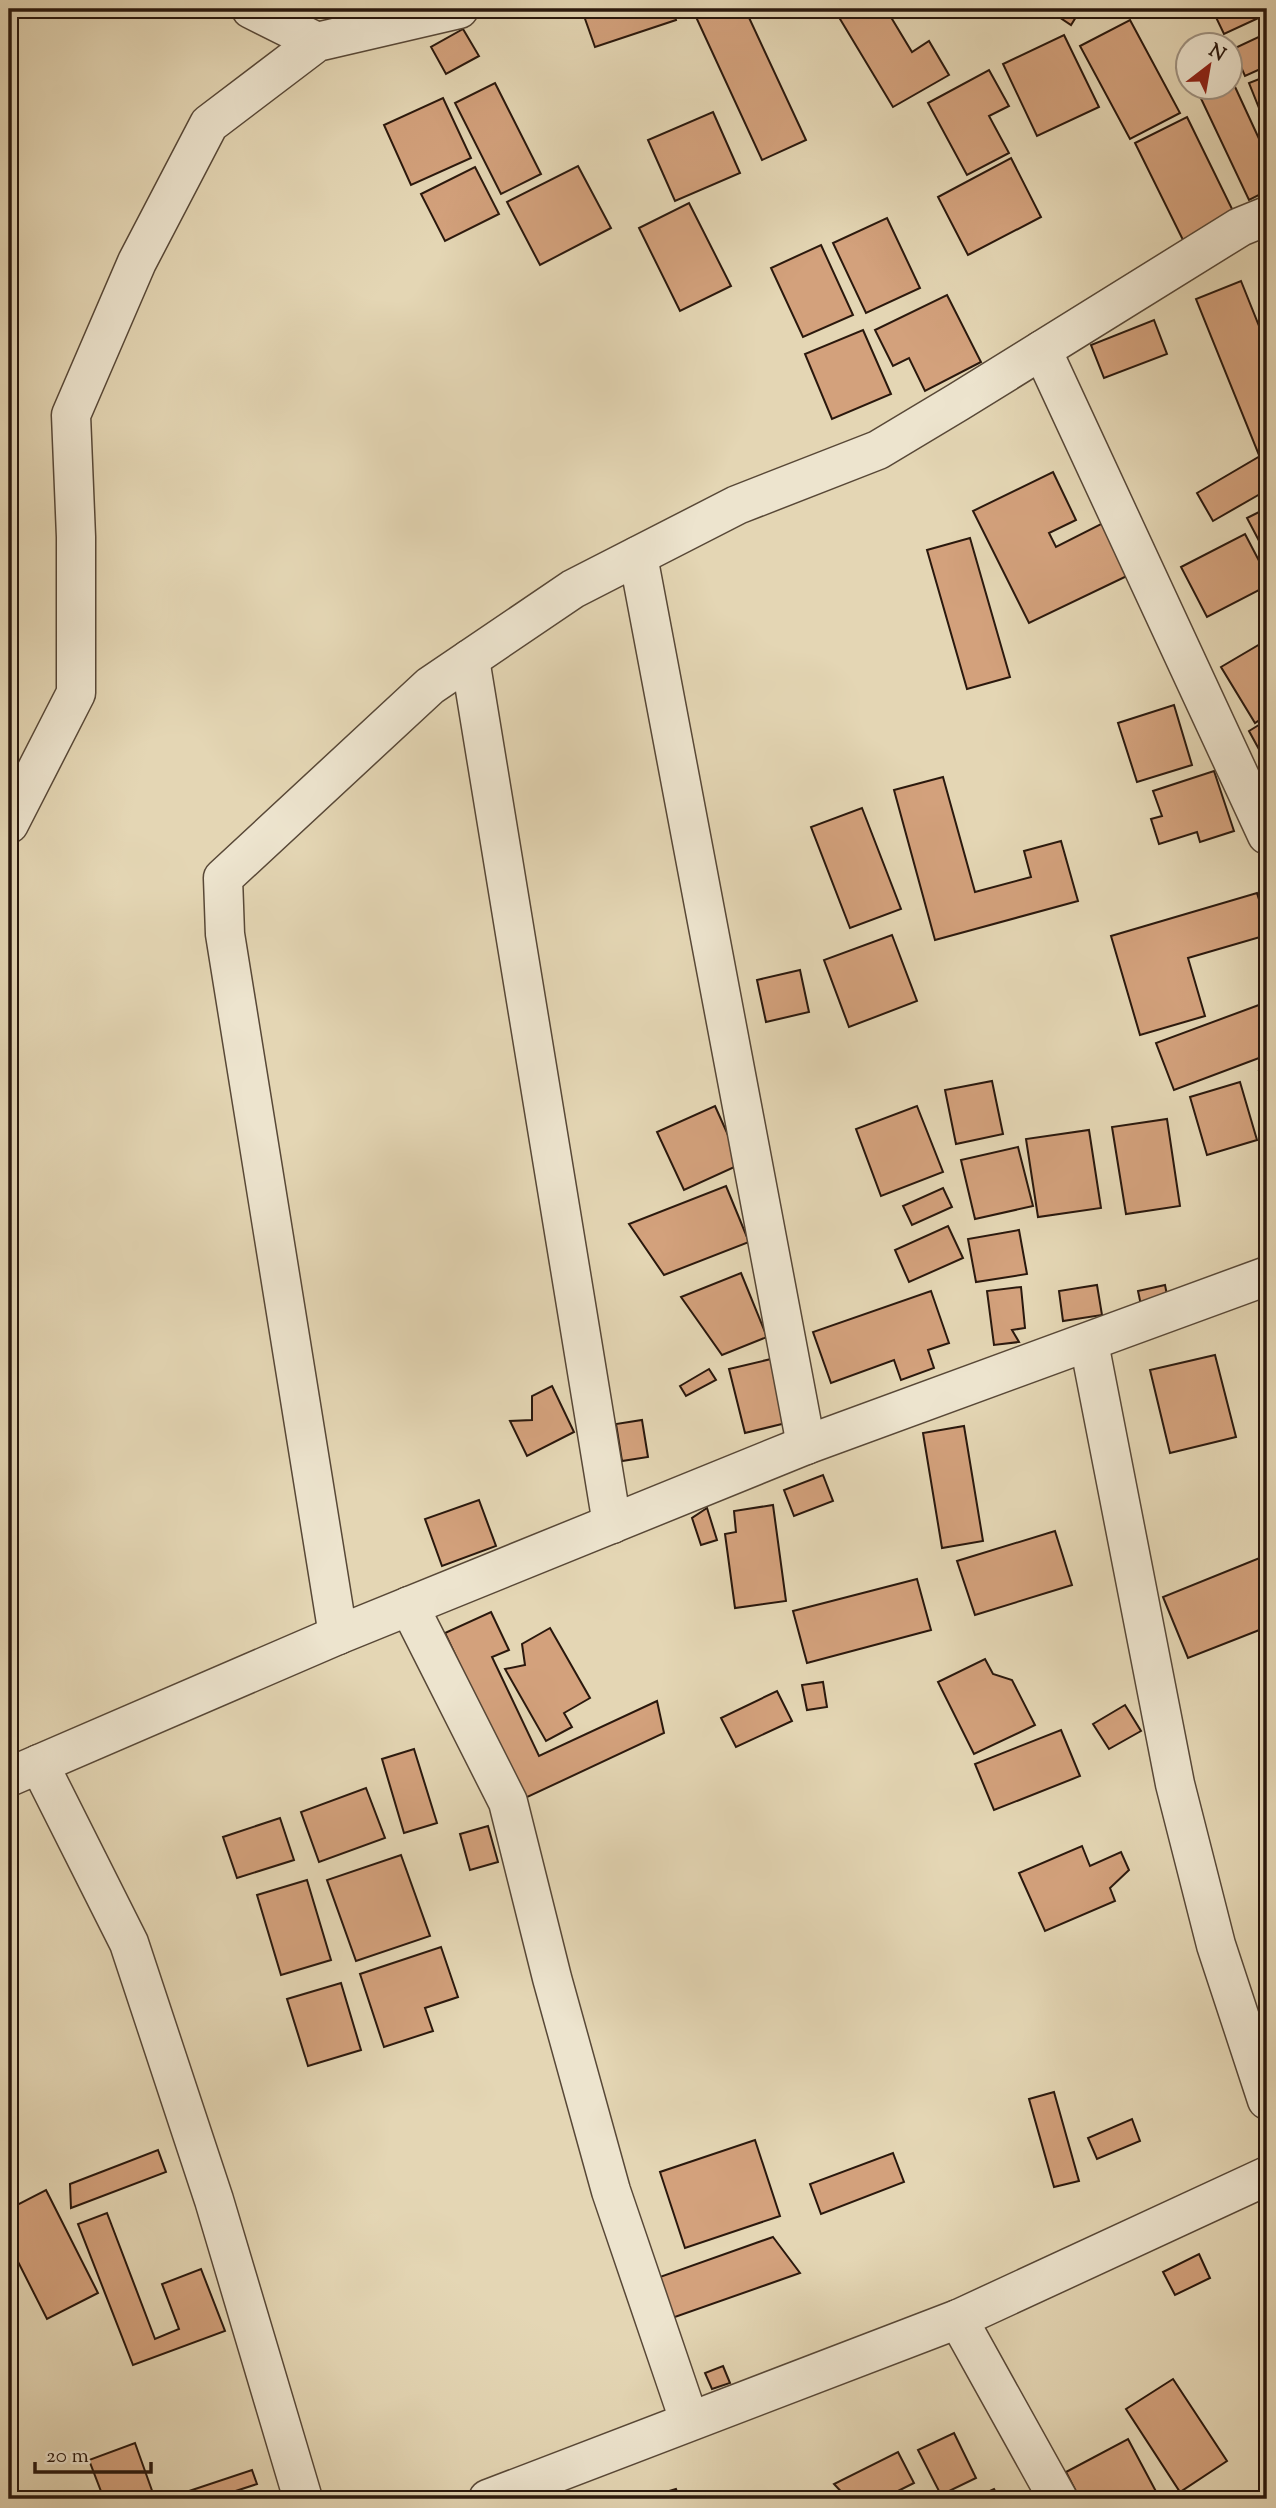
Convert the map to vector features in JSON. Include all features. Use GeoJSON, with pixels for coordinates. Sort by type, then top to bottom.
{"type":"FeatureCollection","features":[{"type":"Feature","properties":{"kind":"street"},"geometry":{"type":"LineString","coordinates":[[251,9],[317,42]]}},
{"type":"Feature","properties":{"kind":"street"},"geometry":{"type":"LineString","coordinates":[[9,824],[76,693],[76,537],[71,415],[137,262],[209,124],[317,42],[388,18],[459,9]]}},
{"type":"Feature","properties":{"kind":"street"},"geometry":{"type":"LineString","coordinates":[[338,1635],[225,934],[223,878],[430,686],[573,589],[737,505],[878,450],[1240,227],[1267,216]]}},
{"type":"Feature","properties":{"kind":"street"},"geometry":{"type":"LineString","coordinates":[[1042,350],[1267,835]]}},
{"type":"Feature","properties":{"kind":"street"},"geometry":{"type":"LineString","coordinates":[[638,556],[806,1445]]}},
{"type":"Feature","properties":{"kind":"street"},"geometry":{"type":"LineString","coordinates":[[470,659],[612,1524]]}},
{"type":"Feature","properties":{"kind":"street"},"geometry":{"type":"LineString","coordinates":[[303,2499],[214,2200],[129,1943],[24,1770],[338,1635],[806,1445],[1267,1276]]}},
{"type":"Feature","properties":{"kind":"street"},"geometry":{"type":"LineString","coordinates":[[1089,1343],[1175,1784],[1216,1945],[1267,2100]]}},
{"type":"Feature","properties":{"kind":"street"},"geometry":{"type":"LineString","coordinates":[[410,1606],[508,1802],[552,1978],[611,2191],[689,2420]]}},
{"type":"Feature","properties":{"kind":"street"},"geometry":{"type":"LineString","coordinates":[[488,2499],[958,2319],[1267,2176]]}},
{"type":"Feature","properties":{"kind":"street"},"geometry":{"type":"LineString","coordinates":[[958,2319],[1058,2499]]}},
{"type":"Feature","properties":{"kind":"building"},"geometry":{"type":"Polygon","coordinates":[[[606,9],[673,9],[676,20],[595,47],[584,16],[606,9]]]}},
{"type":"Feature","properties":{"kind":"building"},"geometry":{"type":"Polygon","coordinates":[[[714,9],[745,9],[806,140],[762,160],[696,17],[714,9]]]}},
{"type":"Feature","properties":{"kind":"building"},"geometry":{"type":"Polygon","coordinates":[[[834,9],[886,9],[912,52],[929,41],[949,75],[893,107],[834,9]]]}},
{"type":"Feature","properties":{"kind":"building"},"geometry":{"type":"Polygon","coordinates":[[[1047,9],[1081,9],[1071,25],[1047,9]]]}},
{"type":"Feature","properties":{"kind":"building"},"geometry":{"type":"Polygon","coordinates":[[[1212,9],[1267,9],[1267,14],[1223,32],[1212,9]]]}},
{"type":"Feature","properties":{"kind":"building"},"geometry":{"type":"Polygon","coordinates":[[[1130,20],[1180,113],[1130,139],[1080,46],[1130,20]]]}},
{"type":"Feature","properties":{"kind":"building"},"geometry":{"type":"Polygon","coordinates":[[[463,29],[479,56],[446,74],[431,47],[463,29]]]}},
{"type":"Feature","properties":{"kind":"building"},"geometry":{"type":"Polygon","coordinates":[[[1267,33],[1267,66],[1245,76],[1244,74],[1244,44],[1267,33]]]}},
{"type":"Feature","properties":{"kind":"building"},"geometry":{"type":"Polygon","coordinates":[[[1064,35],[1099,107],[1037,136],[1003,64],[1064,35]]]}},
{"type":"Feature","properties":{"kind":"building"},"geometry":{"type":"Polygon","coordinates":[[[989,70],[1009,106],[989,116],[1009,153],[967,175],[928,103],[989,70]]]}},
{"type":"Feature","properties":{"kind":"building"},"geometry":{"type":"Polygon","coordinates":[[[1267,76],[1267,128],[1249,83],[1267,76]]]}},
{"type":"Feature","properties":{"kind":"building"},"geometry":{"type":"Polygon","coordinates":[[[495,83],[541,174],[501,194],[455,103],[495,83]]]}},
{"type":"Feature","properties":{"kind":"building"},"geometry":{"type":"Polygon","coordinates":[[[443,98],[471,158],[411,185],[384,125],[443,98]]]}},
{"type":"Feature","properties":{"kind":"building"},"geometry":{"type":"Polygon","coordinates":[[[1203,102],[1242,102],[1267,156],[1267,191],[1249,200],[1203,102]]]}},
{"type":"Feature","properties":{"kind":"building"},"geometry":{"type":"Polygon","coordinates":[[[713,112],[740,173],[675,201],[648,140],[713,112]]]}},
{"type":"Feature","properties":{"kind":"building"},"geometry":{"type":"Polygon","coordinates":[[[1187,117],[1235,215],[1183,240],[1135,143],[1187,117]]]}},
{"type":"Feature","properties":{"kind":"building"},"geometry":{"type":"Polygon","coordinates":[[[1011,158],[1041,217],[968,255],[938,197],[1011,158]]]}},
{"type":"Feature","properties":{"kind":"building"},"geometry":{"type":"Polygon","coordinates":[[[578,166],[611,228],[540,265],[507,202],[578,166]]]}},
{"type":"Feature","properties":{"kind":"building"},"geometry":{"type":"Polygon","coordinates":[[[475,167],[499,214],[445,241],[421,194],[475,167]]]}},
{"type":"Feature","properties":{"kind":"building"},"geometry":{"type":"Polygon","coordinates":[[[689,203],[731,286],[680,311],[639,228],[689,203]]]}},
{"type":"Feature","properties":{"kind":"building"},"geometry":{"type":"Polygon","coordinates":[[[887,218],[920,288],[866,313],[833,243],[887,218]]]}},
{"type":"Feature","properties":{"kind":"building"},"geometry":{"type":"Polygon","coordinates":[[[821,245],[853,315],[803,337],[771,268],[821,245]]]}},
{"type":"Feature","properties":{"kind":"building"},"geometry":{"type":"Polygon","coordinates":[[[1241,281],[1267,346],[1267,451],[1259,455],[1196,299],[1241,281]]]}},
{"type":"Feature","properties":{"kind":"building"},"geometry":{"type":"Polygon","coordinates":[[[947,295],[981,362],[925,391],[909,358],[893,366],[875,330],[947,295]]]}},
{"type":"Feature","properties":{"kind":"building"},"geometry":{"type":"Polygon","coordinates":[[[1154,320],[1167,354],[1104,378],[1091,345],[1154,320]]]}},
{"type":"Feature","properties":{"kind":"building"},"geometry":{"type":"Polygon","coordinates":[[[863,330],[891,394],[832,419],[805,354],[863,330]]]}},
{"type":"Feature","properties":{"kind":"building"},"geometry":{"type":"Polygon","coordinates":[[[1267,452],[1267,490],[1213,521],[1197,493],[1267,452]]]}},
{"type":"Feature","properties":{"kind":"building"},"geometry":{"type":"Polygon","coordinates":[[[1053,472],[1076,520],[1049,533],[1056,547],[1103,523],[1129,575],[1029,623],[973,511],[1053,472]]]}},
{"type":"Feature","properties":{"kind":"building"},"geometry":{"type":"Polygon","coordinates":[[[1267,508],[1267,556],[1247,518],[1267,508]]]}},
{"type":"Feature","properties":{"kind":"building"},"geometry":{"type":"Polygon","coordinates":[[[1245,534],[1267,576],[1267,586],[1207,617],[1181,567],[1245,534]]]}},
{"type":"Feature","properties":{"kind":"building"},"geometry":{"type":"Polygon","coordinates":[[[970,538],[1010,677],[967,689],[927,550],[970,538]]]}},
{"type":"Feature","properties":{"kind":"building"},"geometry":{"type":"Polygon","coordinates":[[[1267,640],[1267,715],[1255,723],[1221,667],[1267,640]]]}},
{"type":"Feature","properties":{"kind":"building"},"geometry":{"type":"Polygon","coordinates":[[[1174,705],[1192,765],[1137,782],[1118,723],[1174,705]]]}},
{"type":"Feature","properties":{"kind":"building"},"geometry":{"type":"Polygon","coordinates":[[[1267,720],[1267,764],[1249,731],[1267,720]]]}},
{"type":"Feature","properties":{"kind":"building"},"geometry":{"type":"Polygon","coordinates":[[[1214,771],[1234,831],[1200,842],[1197,832],[1159,844],[1151,819],[1162,816],[1153,791],[1214,771]]]}},
{"type":"Feature","properties":{"kind":"building"},"geometry":{"type":"Polygon","coordinates":[[[943,777],[975,892],[1031,877],[1024,851],[1061,841],[1078,901],[935,940],[894,790],[943,777]]]}},
{"type":"Feature","properties":{"kind":"building"},"geometry":{"type":"Polygon","coordinates":[[[862,808],[901,909],[850,928],[811,827],[862,808]]]}},
{"type":"Feature","properties":{"kind":"building"},"geometry":{"type":"Polygon","coordinates":[[[1257,893],[1267,935],[1188,958],[1205,1016],[1140,1035],[1111,936],[1257,893]]]}},
{"type":"Feature","properties":{"kind":"building"},"geometry":{"type":"Polygon","coordinates":[[[892,935],[917,1001],[849,1027],[824,960],[892,935]]]}},
{"type":"Feature","properties":{"kind":"building"},"geometry":{"type":"Polygon","coordinates":[[[800,970],[809,1012],[766,1022],[757,980],[800,970]]]}},
{"type":"Feature","properties":{"kind":"building"},"geometry":{"type":"Polygon","coordinates":[[[1267,1002],[1267,1055],[1174,1090],[1156,1043],[1267,1002]]]}},
{"type":"Feature","properties":{"kind":"building"},"geometry":{"type":"Polygon","coordinates":[[[1267,1069],[1267,1096],[1259,1071],[1267,1069]]]}},
{"type":"Feature","properties":{"kind":"building"},"geometry":{"type":"Polygon","coordinates":[[[992,1081],[1003,1134],[956,1144],[945,1090],[992,1081]]]}},
{"type":"Feature","properties":{"kind":"building"},"geometry":{"type":"Polygon","coordinates":[[[1240,1082],[1257,1140],[1207,1155],[1190,1097],[1240,1082]]]}},
{"type":"Feature","properties":{"kind":"building"},"geometry":{"type":"Polygon","coordinates":[[[715,1106],[741,1164],[684,1190],[657,1132],[715,1106]]]}},
{"type":"Feature","properties":{"kind":"building"},"geometry":{"type":"Polygon","coordinates":[[[917,1106],[943,1172],[881,1196],[856,1129],[917,1106]]]}},
{"type":"Feature","properties":{"kind":"building"},"geometry":{"type":"Polygon","coordinates":[[[1167,1119],[1180,1206],[1126,1214],[1112,1127],[1167,1119]]]}},
{"type":"Feature","properties":{"kind":"building"},"geometry":{"type":"Polygon","coordinates":[[[1089,1130],[1101,1208],[1038,1217],[1026,1139],[1089,1130]]]}},
{"type":"Feature","properties":{"kind":"building"},"geometry":{"type":"Polygon","coordinates":[[[1018,1147],[1033,1206],[975,1219],[961,1160],[1018,1147]]]}},
{"type":"Feature","properties":{"kind":"building"},"geometry":{"type":"Polygon","coordinates":[[[726,1186],[749,1242],[664,1275],[629,1224],[726,1186]]]}},
{"type":"Feature","properties":{"kind":"building"},"geometry":{"type":"Polygon","coordinates":[[[943,1188],[952,1207],[912,1225],[903,1206],[943,1188]]]}},
{"type":"Feature","properties":{"kind":"building"},"geometry":{"type":"Polygon","coordinates":[[[948,1226],[963,1258],[909,1282],[895,1250],[948,1226]]]}},
{"type":"Feature","properties":{"kind":"building"},"geometry":{"type":"Polygon","coordinates":[[[1019,1230],[1027,1274],[976,1282],[968,1239],[1019,1230]]]}},
{"type":"Feature","properties":{"kind":"building"},"geometry":{"type":"Polygon","coordinates":[[[741,1273],[767,1337],[722,1355],[681,1297],[741,1273]]]}},
{"type":"Feature","properties":{"kind":"building"},"geometry":{"type":"Polygon","coordinates":[[[1097,1285],[1102,1315],[1063,1321],[1059,1291],[1097,1285]]]}},
{"type":"Feature","properties":{"kind":"building"},"geometry":{"type":"Polygon","coordinates":[[[1165,1285],[1169,1305],[1142,1310],[1138,1291],[1165,1285]]]}},
{"type":"Feature","properties":{"kind":"building"},"geometry":{"type":"Polygon","coordinates":[[[1021,1287],[1025,1328],[1012,1330],[1019,1342],[994,1345],[987,1291],[1021,1287]]]}},
{"type":"Feature","properties":{"kind":"building"},"geometry":{"type":"Polygon","coordinates":[[[931,1291],[949,1343],[928,1350],[934,1368],[901,1380],[894,1360],[831,1383],[813,1332],[931,1291]]]}},
{"type":"Feature","properties":{"kind":"building"},"geometry":{"type":"Polygon","coordinates":[[[1215,1355],[1236,1437],[1170,1453],[1150,1370],[1215,1355]]]}},
{"type":"Feature","properties":{"kind":"building"},"geometry":{"type":"Polygon","coordinates":[[[771,1359],[786,1423],[745,1433],[729,1369],[771,1359]]]}},
{"type":"Feature","properties":{"kind":"building"},"geometry":{"type":"Polygon","coordinates":[[[709,1369],[716,1380],[686,1396],[680,1386],[709,1369]]]}},
{"type":"Feature","properties":{"kind":"building"},"geometry":{"type":"Polygon","coordinates":[[[552,1386],[574,1432],[527,1456],[510,1421],[532,1420],[532,1396],[552,1386]]]}},
{"type":"Feature","properties":{"kind":"building"},"geometry":{"type":"Polygon","coordinates":[[[642,1420],[648,1457],[622,1461],[616,1424],[642,1420]]]}},
{"type":"Feature","properties":{"kind":"building"},"geometry":{"type":"Polygon","coordinates":[[[964,1426],[983,1541],[942,1548],[923,1433],[964,1426]]]}},
{"type":"Feature","properties":{"kind":"building"},"geometry":{"type":"Polygon","coordinates":[[[823,1475],[833,1501],[794,1516],[784,1490],[823,1475]]]}},
{"type":"Feature","properties":{"kind":"building"},"geometry":{"type":"Polygon","coordinates":[[[479,1500],[496,1546],[442,1566],[425,1519],[479,1500]]]}},
{"type":"Feature","properties":{"kind":"building"},"geometry":{"type":"Polygon","coordinates":[[[773,1505],[786,1601],[735,1608],[725,1534],[736,1532],[734,1511],[773,1505]]]}},
{"type":"Feature","properties":{"kind":"building"},"geometry":{"type":"Polygon","coordinates":[[[707,1508],[717,1540],[701,1545],[692,1518],[707,1508]]]}},
{"type":"Feature","properties":{"kind":"building"},"geometry":{"type":"Polygon","coordinates":[[[1055,1531],[1072,1585],[975,1615],[957,1561],[1055,1531]]]}},
{"type":"Feature","properties":{"kind":"building"},"geometry":{"type":"Polygon","coordinates":[[[1267,1555],[1267,1627],[1188,1658],[1163,1597],[1267,1555]]]}},
{"type":"Feature","properties":{"kind":"building"},"geometry":{"type":"Polygon","coordinates":[[[917,1579],[931,1630],[807,1663],[793,1611],[917,1579]]]}},
{"type":"Feature","properties":{"kind":"building"},"geometry":{"type":"Polygon","coordinates":[[[491,1612],[509,1650],[492,1657],[539,1756],[657,1701],[664,1733],[523,1799],[445,1633],[491,1612]]]}},
{"type":"Feature","properties":{"kind":"building"},"geometry":{"type":"Polygon","coordinates":[[[550,1628],[590,1698],[564,1713],[572,1727],[546,1741],[505,1669],[525,1665],[522,1644],[550,1628]]]}},
{"type":"Feature","properties":{"kind":"building"},"geometry":{"type":"Polygon","coordinates":[[[985,1659],[993,1674],[1012,1680],[1035,1725],[974,1754],[938,1682],[985,1659]]]}},
{"type":"Feature","properties":{"kind":"building"},"geometry":{"type":"Polygon","coordinates":[[[823,1682],[827,1707],[807,1710],[802,1685],[823,1682]]]}},
{"type":"Feature","properties":{"kind":"building"},"geometry":{"type":"Polygon","coordinates":[[[777,1691],[792,1721],[736,1747],[721,1718],[777,1691]]]}},
{"type":"Feature","properties":{"kind":"building"},"geometry":{"type":"Polygon","coordinates":[[[1125,1705],[1141,1731],[1109,1749],[1093,1724],[1125,1705]]]}},
{"type":"Feature","properties":{"kind":"building"},"geometry":{"type":"Polygon","coordinates":[[[1061,1730],[1080,1776],[994,1810],[975,1764],[1061,1730]]]}},
{"type":"Feature","properties":{"kind":"building"},"geometry":{"type":"Polygon","coordinates":[[[414,1749],[437,1823],[404,1833],[382,1759],[414,1749]]]}},
{"type":"Feature","properties":{"kind":"building"},"geometry":{"type":"Polygon","coordinates":[[[366,1788],[385,1838],[319,1862],[301,1812],[366,1788]]]}},
{"type":"Feature","properties":{"kind":"building"},"geometry":{"type":"Polygon","coordinates":[[[280,1818],[294,1860],[237,1878],[223,1837],[280,1818]]]}},
{"type":"Feature","properties":{"kind":"building"},"geometry":{"type":"Polygon","coordinates":[[[488,1826],[498,1862],[470,1870],[460,1834],[488,1826]]]}},
{"type":"Feature","properties":{"kind":"building"},"geometry":{"type":"Polygon","coordinates":[[[1082,1846],[1090,1866],[1121,1852],[1129,1870],[1110,1888],[1115,1901],[1045,1931],[1019,1873],[1082,1846]]]}},
{"type":"Feature","properties":{"kind":"building"},"geometry":{"type":"Polygon","coordinates":[[[401,1855],[430,1936],[356,1961],[327,1880],[401,1855]]]}},
{"type":"Feature","properties":{"kind":"building"},"geometry":{"type":"Polygon","coordinates":[[[307,1880],[331,1960],[281,1975],[257,1895],[307,1880]]]}},
{"type":"Feature","properties":{"kind":"building"},"geometry":{"type":"Polygon","coordinates":[[[441,1947],[458,1997],[425,2008],[433,2031],[384,2047],[360,1974],[441,1947]]]}},
{"type":"Feature","properties":{"kind":"building"},"geometry":{"type":"Polygon","coordinates":[[[341,1983],[361,2050],[308,2066],[287,1999],[341,1983]]]}},
{"type":"Feature","properties":{"kind":"building"},"geometry":{"type":"Polygon","coordinates":[[[1054,2092],[1079,2181],[1054,2187],[1029,2099],[1054,2092]]]}},
{"type":"Feature","properties":{"kind":"building"},"geometry":{"type":"Polygon","coordinates":[[[1132,2119],[1140,2141],[1097,2159],[1088,2138],[1132,2119]]]}},
{"type":"Feature","properties":{"kind":"building"},"geometry":{"type":"Polygon","coordinates":[[[755,2140],[780,2216],[685,2248],[660,2172],[755,2140]]]}},
{"type":"Feature","properties":{"kind":"building"},"geometry":{"type":"Polygon","coordinates":[[[158,2150],[166,2172],[71,2208],[70,2184],[158,2150]]]}},
{"type":"Feature","properties":{"kind":"building"},"geometry":{"type":"Polygon","coordinates":[[[893,2153],[904,2182],[821,2214],[810,2184],[893,2153]]]}},
{"type":"Feature","properties":{"kind":"building"},"geometry":{"type":"Polygon","coordinates":[[[46,2190],[98,2293],[47,2319],[9,2244],[9,2209],[46,2190]]]}},
{"type":"Feature","properties":{"kind":"building"},"geometry":{"type":"Polygon","coordinates":[[[107,2213],[155,2339],[179,2329],[162,2284],[201,2269],[225,2331],[133,2365],[78,2224],[107,2213]]]}},
{"type":"Feature","properties":{"kind":"building"},"geometry":{"type":"Polygon","coordinates":[[[773,2237],[800,2273],[672,2318],[657,2278],[773,2237]]]}},
{"type":"Feature","properties":{"kind":"building"},"geometry":{"type":"Polygon","coordinates":[[[1199,2254],[1210,2278],[1175,2295],[1163,2272],[1199,2254]]]}},
{"type":"Feature","properties":{"kind":"building"},"geometry":{"type":"Polygon","coordinates":[[[723,2366],[730,2383],[712,2389],[705,2373],[723,2366]]]}},
{"type":"Feature","properties":{"kind":"building"},"geometry":{"type":"Polygon","coordinates":[[[1173,2379],[1227,2461],[1180,2492],[1126,2409],[1173,2379]]]}},
{"type":"Feature","properties":{"kind":"building"},"geometry":{"type":"Polygon","coordinates":[[[954,2433],[976,2478],[941,2495],[918,2450],[954,2433]]]}},
{"type":"Feature","properties":{"kind":"building"},"geometry":{"type":"Polygon","coordinates":[[[1128,2439],[1160,2499],[1080,2499],[1066,2472],[1128,2439]]]}},
{"type":"Feature","properties":{"kind":"building"},"geometry":{"type":"Polygon","coordinates":[[[135,2443],[155,2499],[104,2499],[89,2460],[135,2443]]]}},
{"type":"Feature","properties":{"kind":"building"},"geometry":{"type":"Polygon","coordinates":[[[898,2452],[914,2483],[882,2499],[848,2499],[834,2484],[898,2452]]]}},
{"type":"Feature","properties":{"kind":"building"},"geometry":{"type":"Polygon","coordinates":[[[252,2470],[257,2484],[211,2499],[183,2499],[183,2493],[252,2470]]]}},
{"type":"Feature","properties":{"kind":"building"},"geometry":{"type":"Polygon","coordinates":[[[676,2489],[680,2499],[653,2499],[652,2496],[676,2489]]]}},
{"type":"Feature","properties":{"kind":"building"},"geometry":{"type":"Polygon","coordinates":[[[994,2489],[999,2499],[972,2499],[994,2489]]]}}]}
